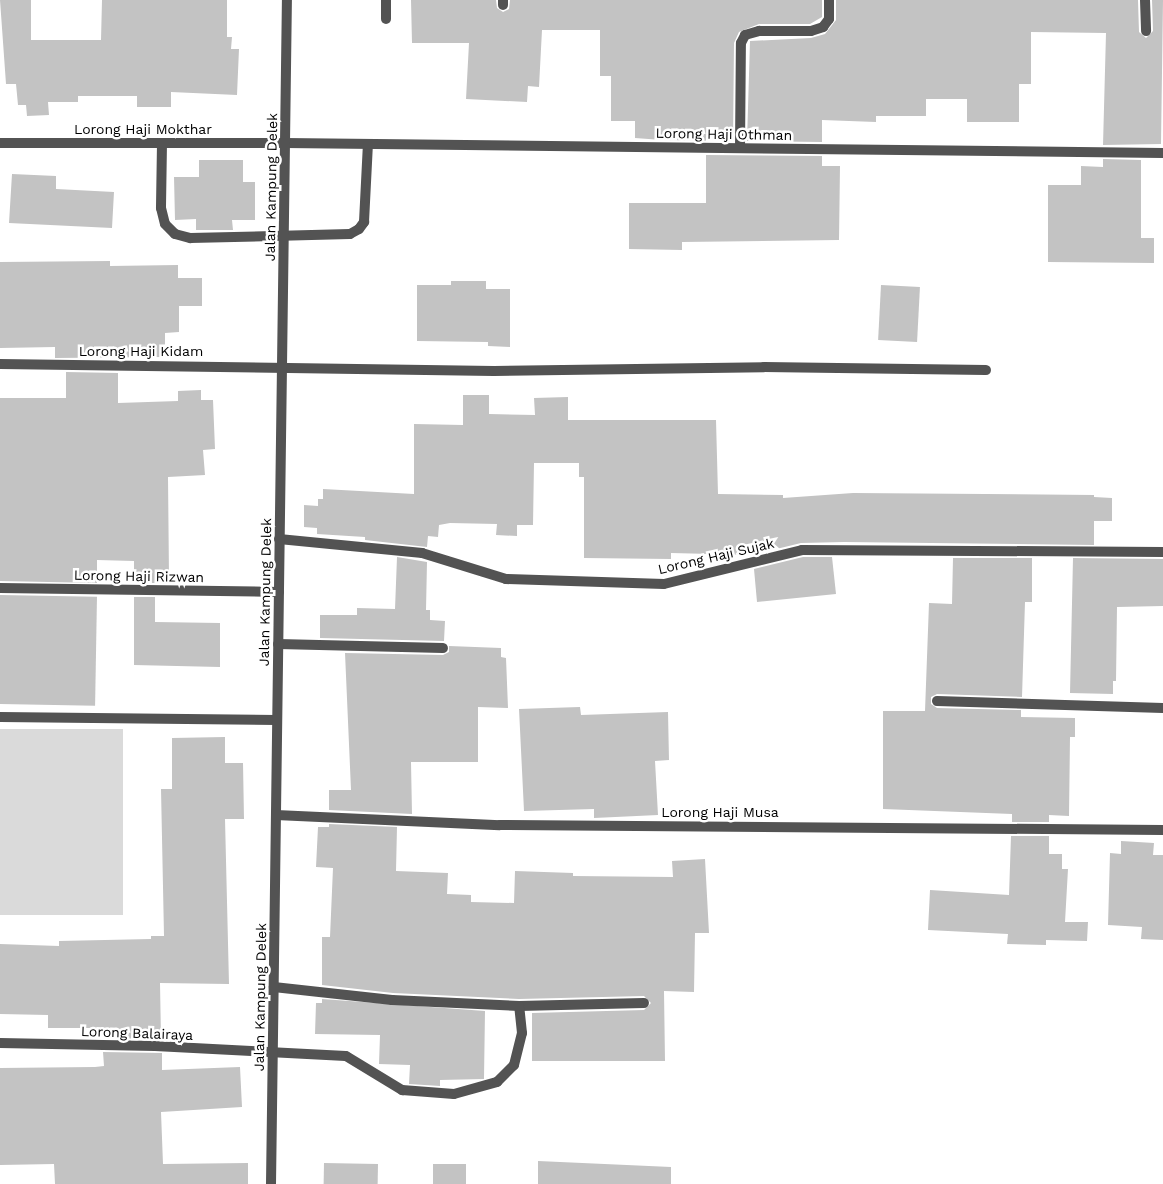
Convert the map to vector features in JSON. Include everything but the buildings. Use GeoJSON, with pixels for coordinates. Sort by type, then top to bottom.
{"type":"FeatureCollection","features":[{"type":"Feature","properties":{"kind":"street","name":"Jalan Kampung Delek"},"geometry":{"type":"LineString","coordinates":[[271,1184],[287,0]]}},
{"type":"Feature","properties":{"kind":"street"},"geometry":{"type":"LineString","coordinates":[[386,0],[386,19]]}},
{"type":"Feature","properties":{"kind":"street"},"geometry":{"type":"LineString","coordinates":[[740,148],[741,43],[745,35],[759,31],[811,31],[822,27],[829,19],[829,0]]}},
{"type":"Feature","properties":{"kind":"street"},"geometry":{"type":"LineString","coordinates":[[1145,0],[1146,31]]}},
{"type":"Feature","properties":{"kind":"street","name":"Lorong Haji Mokthar"},"geometry":{"type":"LineString","coordinates":[[0,143],[286,142]]}},
{"type":"Feature","properties":{"kind":"street","name":"Lorong Haji Othman"},"geometry":{"type":"LineString","coordinates":[[286,142],[1163,153]]}},
{"type":"Feature","properties":{"kind":"street"},"geometry":{"type":"LineString","coordinates":[[162,143],[161,208],[165,224],[175,234],[190,238],[350,234],[359,230],[364,222],[368,144]]}},
{"type":"Feature","properties":{"kind":"street","name":"Lorong Haji Kidam"},"geometry":{"type":"LineString","coordinates":[[0,364],[282,366],[494,371],[764,367],[986,370]]}},
{"type":"Feature","properties":{"kind":"street","name":"Lorong Haji Sujak"},"geometry":{"type":"LineString","coordinates":[[279,539],[422,553],[506,579],[664,584],[802,550],[1163,552]]}},
{"type":"Feature","properties":{"kind":"street","name":"Lorong Haji Rizwan"},"geometry":{"type":"LineString","coordinates":[[0,588],[279,592]]}},
{"type":"Feature","properties":{"kind":"street"},"geometry":{"type":"LineString","coordinates":[[278,644],[443,648]]}},
{"type":"Feature","properties":{"kind":"street"},"geometry":{"type":"LineString","coordinates":[[937,701],[1163,708]]}},
{"type":"Feature","properties":{"kind":"street"},"geometry":{"type":"LineString","coordinates":[[0,717],[277,720]]}},
{"type":"Feature","properties":{"kind":"street","name":"Lorong Haji Musa"},"geometry":{"type":"LineString","coordinates":[[276,815],[500,825],[1163,830]]}},
{"type":"Feature","properties":{"kind":"street"},"geometry":{"type":"LineString","coordinates":[[274,987],[392,1000],[519,1006],[644,1003]]}},
{"type":"Feature","properties":{"kind":"street","name":"Lorong Balairaya"},"geometry":{"type":"LineString","coordinates":[[0,1043],[273,1051],[346,1056],[402,1090],[454,1094],[497,1082],[514,1065],[522,1033],[519,1006]]}},
{"type":"Feature","properties":{"kind":"shaded area"},"geometry":{"type":"Polygon","coordinates":[[[0,729],[123,729],[123,915],[0,915],[0,729]]]}}]}
